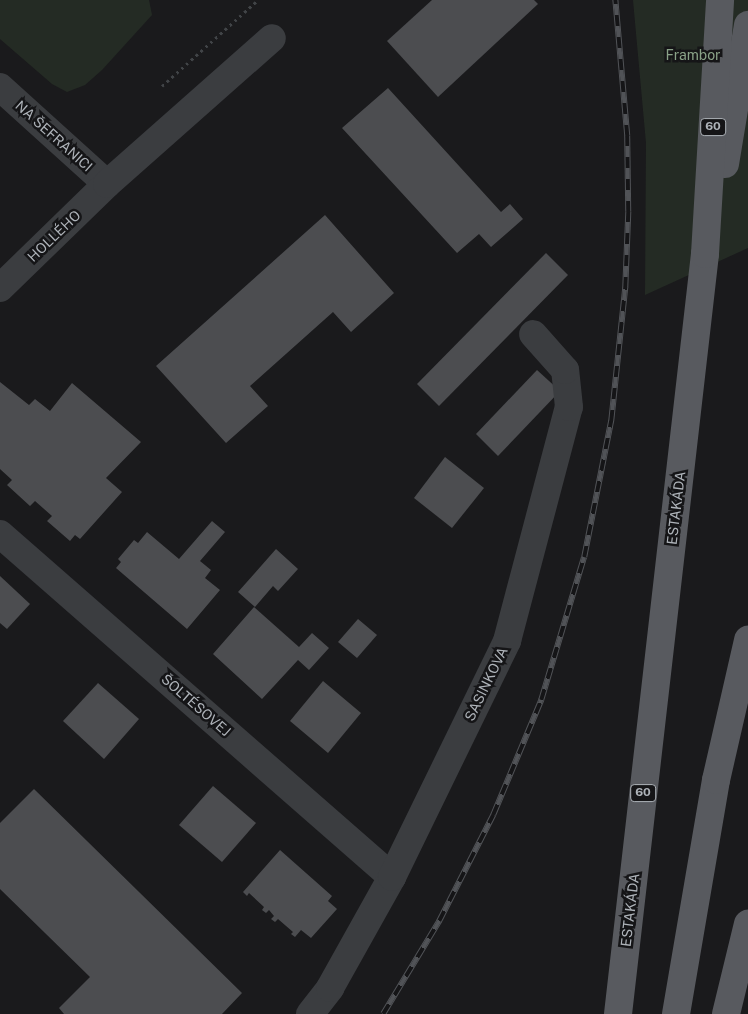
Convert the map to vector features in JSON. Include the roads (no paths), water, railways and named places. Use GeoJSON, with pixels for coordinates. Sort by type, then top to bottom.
{"type":"FeatureCollection","features":[{"type":"Feature","properties":{"kind":"main road","name":"ESTAKÁDA"},"geometry":{"type":"LineString","coordinates":[[618,1014],[705,254],[720,0]]}},
{"type":"Feature","properties":{"kind":"main road"},"geometry":{"type":"LineString","coordinates":[[705,254],[729,146],[748,25]]}},
{"type":"Feature","properties":{"kind":"main road"},"geometry":{"type":"LineString","coordinates":[[676,1014],[714,790],[748,640]]}},
{"type":"Feature","properties":{"kind":"main road"},"geometry":{"type":"LineString","coordinates":[[726,1014],[748,924]]}},
{"type":"Feature","properties":{"kind":"street","name":"HOLLÉHO"},"geometry":{"type":"LineString","coordinates":[[0,288],[107,184],[272,38]]}},
{"type":"Feature","properties":{"kind":"street","name":"NA ŠEFRANICI"},"geometry":{"type":"LineString","coordinates":[[0,88],[107,184]]}},
{"type":"Feature","properties":{"kind":"street","name":"SASINKOVA"},"geometry":{"type":"LineString","coordinates":[[310,1014],[330,988],[392,877],[507,641],[569,407],[565,370],[533,334]]}},
{"type":"Feature","properties":{"kind":"street","name":"ŠOLTÉSOVEJ"},"geometry":{"type":"LineString","coordinates":[[0,534],[392,877]]}},
{"type":"Feature","properties":{"kind":"railway"},"geometry":{"type":"LineString","coordinates":[[383,1014],[439,921],[493,815],[541,700],[584,557],[611,421],[625,288],[628,212],[627,136],[615,0]]}},
{"type":"Feature","properties":{"kind":"park label","name":"Frambor"},"geometry":{"type":"Point","coordinates":[693,55]}}]}
